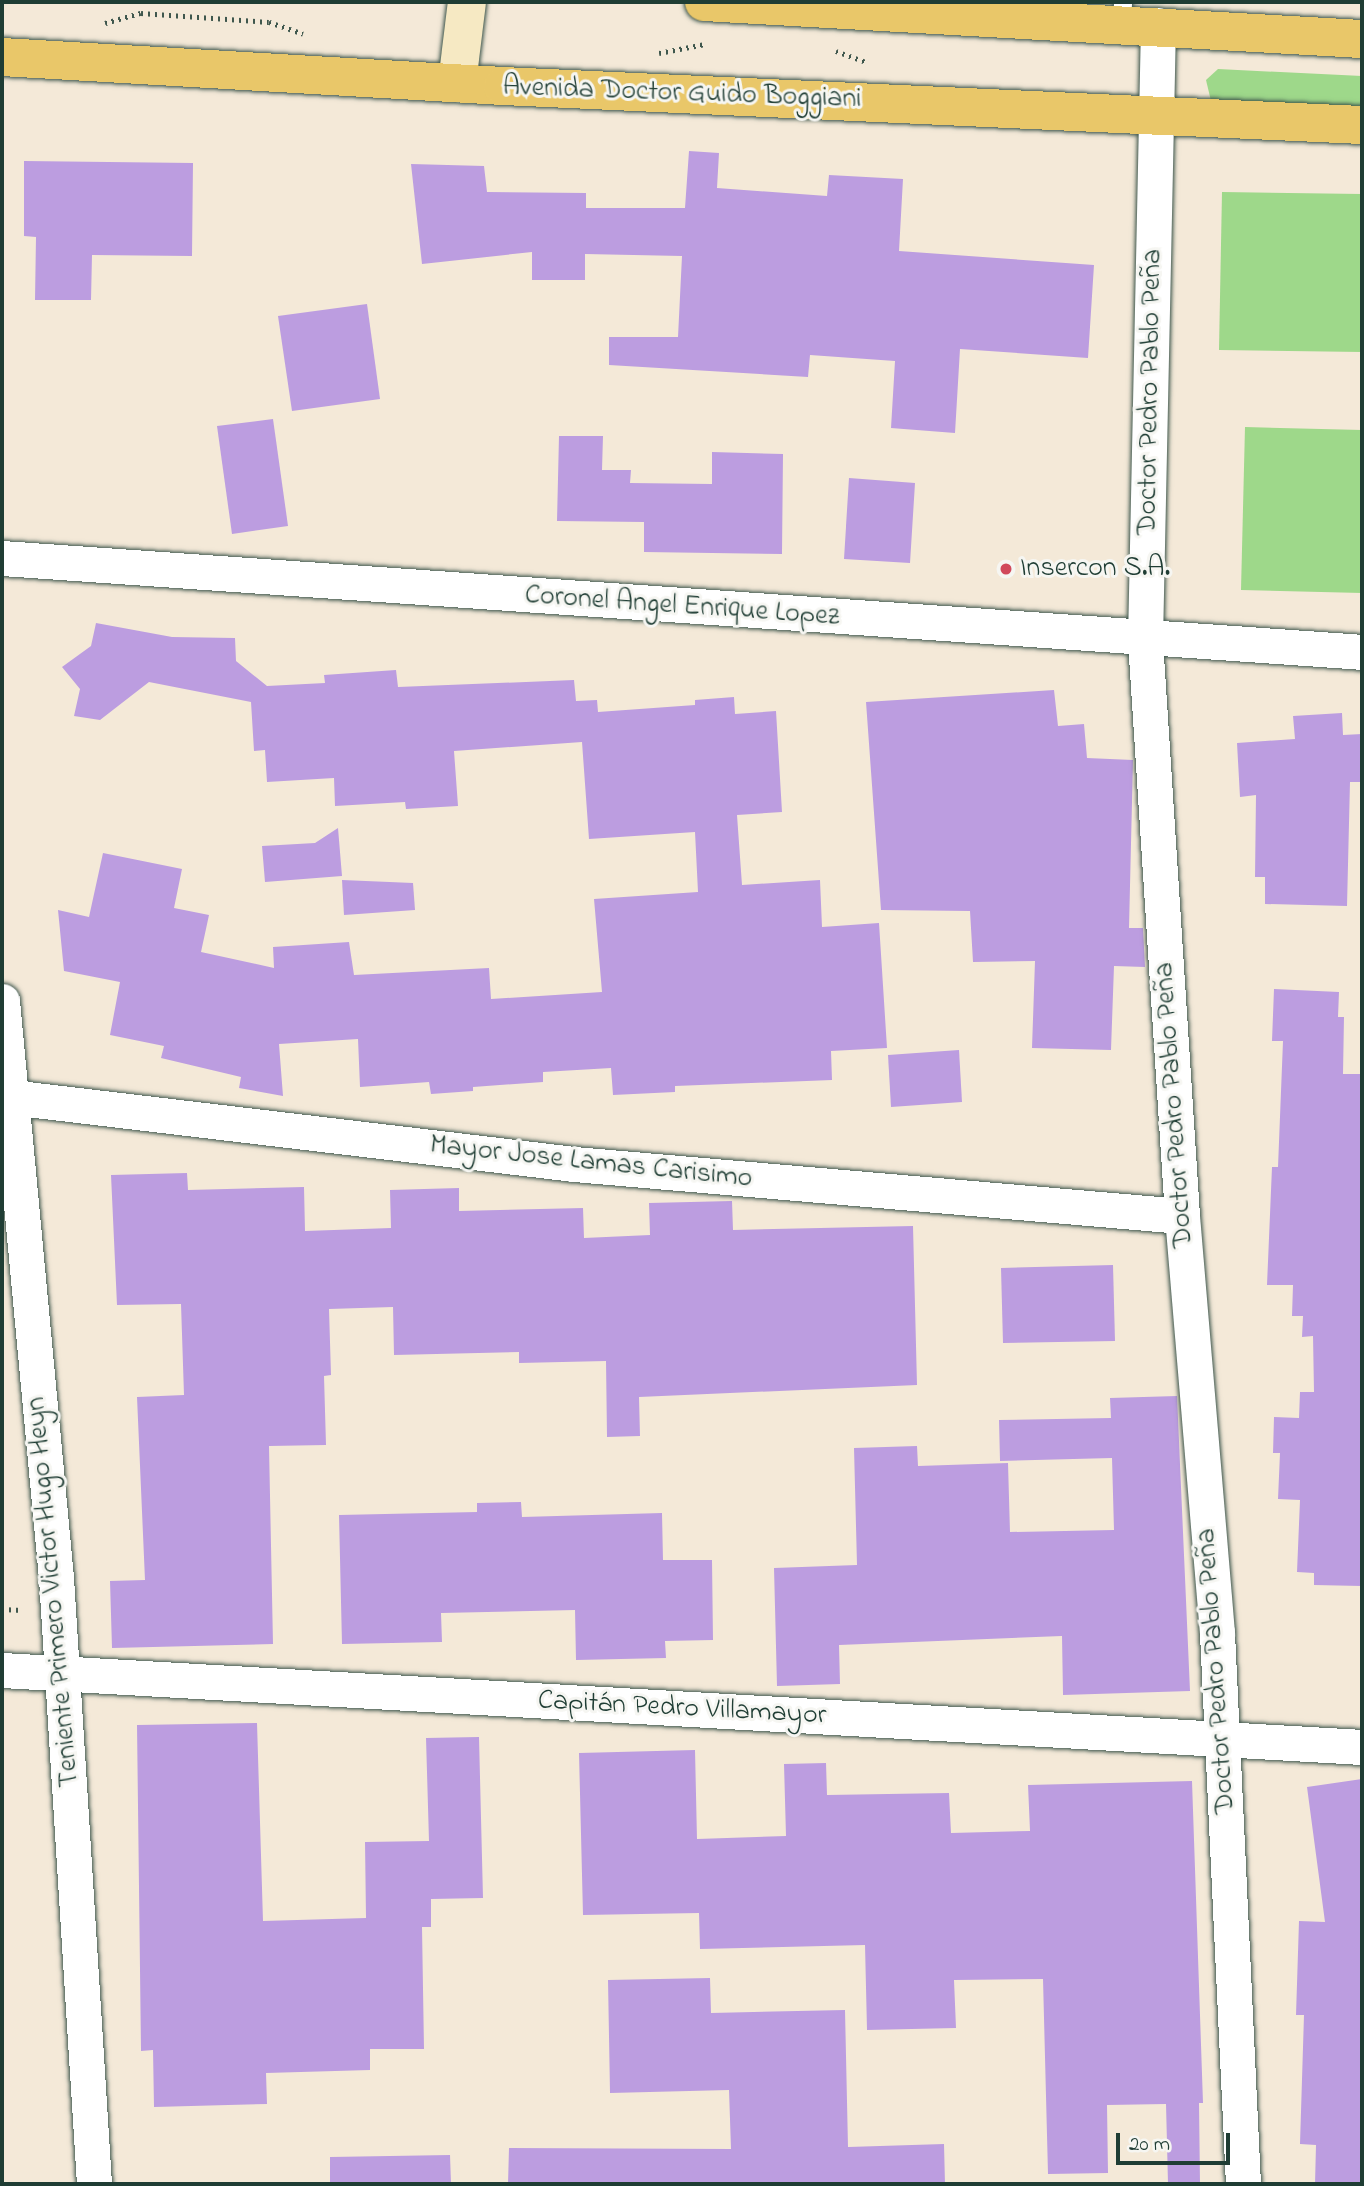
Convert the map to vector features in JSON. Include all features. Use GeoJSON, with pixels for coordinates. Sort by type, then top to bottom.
{"type":"FeatureCollection","features":[{"type":"Feature","properties":{"kind":"main road"},"geometry":{"type":"LineString","coordinates":[[704,2],[1134,17],[1362,39]]}},
{"type":"Feature","properties":{"kind":"main road","name":"Avenida Doctor Guido Boggiani"},"geometry":{"type":"LineString","coordinates":[[2,57],[457,83],[1362,125]]}},
{"type":"Feature","properties":{"kind":"street"},"geometry":{"type":"LineString","coordinates":[[457,83],[467,2]]}},
{"type":"Feature","properties":{"kind":"street","name":"Doctor Pedro Pablo Peña"},"geometry":{"type":"LineString","coordinates":[[1134,17],[1154,114],[1145,640],[1181,1216],[1223,1740],[1243,2184]]}},
{"type":"Feature","properties":{"kind":"street","name":"Coronel Angel Enrique Lopez"},"geometry":{"type":"LineString","coordinates":[[2,558],[1145,640],[1362,652]]}},
{"type":"Feature","properties":{"kind":"street","name":"Teniente Primero Victor Hugo Heyn"},"geometry":{"type":"LineString","coordinates":[[2,1001],[7,1096],[62,1674],[94,2184]]}},
{"type":"Feature","properties":{"kind":"street","name":"Mayor Jose Lamas Carisimo"},"geometry":{"type":"LineString","coordinates":[[7,1096],[574,1164],[1181,1216]]}},
{"type":"Feature","properties":{"kind":"street","name":"Capitán Pedro Villamayor"},"geometry":{"type":"LineString","coordinates":[[2,1670],[1362,1747]]}},
{"type":"Feature","properties":{"kind":"path"},"geometry":{"type":"LineString","coordinates":[[2,1609],[23,1610]]}},
{"type":"Feature","properties":{"kind":"green space"},"geometry":{"type":"Polygon","coordinates":[[[1218,69],[1362,76],[1362,111],[1211,101],[1206,80],[1218,69]]]}},
{"type":"Feature","properties":{"kind":"green space"},"geometry":{"type":"Polygon","coordinates":[[[1222,192],[1362,194],[1362,352],[1219,350],[1222,192]]]}},
{"type":"Feature","properties":{"kind":"green space"},"geometry":{"type":"Polygon","coordinates":[[[1245,427],[1362,430],[1362,593],[1241,590],[1245,427]]]}},
{"type":"Feature","properties":{"kind":"building"},"geometry":{"type":"Polygon","coordinates":[[[689,151],[719,153],[717,188],[827,196],[829,175],[903,179],[899,251],[1094,265],[1088,358],[960,349],[955,433],[891,428],[895,361],[810,355],[808,377],[609,365],[609,337],[678,337],[682,256],[585,254],[585,280],[532,280],[532,252],[422,264],[411,164],[484,166],[487,192],[586,193],[586,208],[685,208],[689,151]]]}},
{"type":"Feature","properties":{"kind":"building"},"geometry":{"type":"Polygon","coordinates":[[[24,161],[193,163],[192,256],[92,255],[91,300],[35,300],[36,237],[24,236],[24,161]]]}},
{"type":"Feature","properties":{"kind":"building"},"geometry":{"type":"Polygon","coordinates":[[[367,304],[380,399],[292,411],[278,316],[367,304]]]}},
{"type":"Feature","properties":{"kind":"building"},"geometry":{"type":"Polygon","coordinates":[[[273,419],[288,526],[232,534],[217,426],[273,419]]]}},
{"type":"Feature","properties":{"kind":"building"},"geometry":{"type":"Polygon","coordinates":[[[559,436],[603,436],[602,470],[631,470],[630,483],[712,484],[712,452],[783,454],[782,554],[644,552],[644,522],[557,521],[559,436]]]}},
{"type":"Feature","properties":{"kind":"building"},"geometry":{"type":"Polygon","coordinates":[[[849,478],[915,483],[910,563],[844,559],[849,478]]]}},
{"type":"Feature","properties":{"kind":"building"},"geometry":{"type":"Polygon","coordinates":[[[96,623],[172,637],[235,638],[236,661],[267,686],[325,683],[324,675],[396,670],[398,687],[574,680],[576,701],[597,700],[598,712],[695,705],[695,700],[734,697],[735,714],[776,711],[782,812],[737,815],[742,885],[820,880],[822,927],[879,923],[887,1048],[831,1051],[832,1080],[675,1086],[675,1092],[613,1095],[611,1068],[543,1072],[543,1082],[473,1087],[473,1091],[431,1094],[429,1082],[360,1087],[358,1039],[279,1044],[283,1096],[239,1088],[241,1077],[161,1058],[164,1046],[110,1035],[120,982],[64,971],[58,910],[89,917],[103,853],[182,869],[174,908],[209,915],[201,952],[274,968],[273,947],[349,942],[354,975],[489,968],[491,999],[602,992],[594,899],[698,892],[695,832],[589,839],[582,742],[454,751],[458,806],[406,809],[405,802],[335,806],[334,778],[267,782],[265,750],[254,751],[251,702],[149,682],[100,720],[74,716],[80,689],[62,667],[91,646],[96,623]]]}},
{"type":"Feature","properties":{"kind":"building"},"geometry":{"type":"Polygon","coordinates":[[[1054,690],[1058,726],[1084,724],[1087,758],[1133,760],[1129,928],[1143,928],[1145,967],[1114,966],[1111,1050],[1032,1048],[1035,961],[973,962],[970,911],[881,910],[866,702],[1054,690]]]}},
{"type":"Feature","properties":{"kind":"building"},"geometry":{"type":"Polygon","coordinates":[[[1342,713],[1343,735],[1362,734],[1362,782],[1350,782],[1347,906],[1265,904],[1265,877],[1255,877],[1256,795],[1240,797],[1237,743],[1295,739],[1293,716],[1342,713]]]}},
{"type":"Feature","properties":{"kind":"building"},"geometry":{"type":"Polygon","coordinates":[[[338,828],[342,876],[265,882],[262,846],[315,843],[338,828]]]}},
{"type":"Feature","properties":{"kind":"building"},"geometry":{"type":"Polygon","coordinates":[[[342,880],[413,883],[415,910],[344,915],[342,880]]]}},
{"type":"Feature","properties":{"kind":"building"},"geometry":{"type":"Polygon","coordinates":[[[1274,989],[1339,992],[1338,1017],[1344,1017],[1343,1074],[1362,1074],[1362,1586],[1314,1585],[1314,1573],[1297,1572],[1300,1500],[1278,1499],[1280,1453],[1273,1453],[1274,1417],[1299,1418],[1300,1392],[1314,1392],[1313,1336],[1302,1337],[1303,1316],[1292,1316],[1293,1285],[1267,1285],[1272,1167],[1278,1167],[1283,1041],[1272,1041],[1274,989]]]}},
{"type":"Feature","properties":{"kind":"building"},"geometry":{"type":"Polygon","coordinates":[[[959,1050],[962,1102],[891,1107],[888,1055],[959,1050]]]}},
{"type":"Feature","properties":{"kind":"building"},"geometry":{"type":"Polygon","coordinates":[[[187,1173],[188,1190],[304,1187],[305,1231],[391,1228],[390,1190],[459,1188],[459,1211],[583,1208],[584,1238],[650,1235],[649,1203],[732,1201],[733,1230],[913,1226],[917,1385],[639,1397],[640,1436],[607,1437],[606,1361],[519,1363],[519,1352],[394,1355],[393,1307],[329,1309],[331,1375],[324,1376],[326,1445],[269,1446],[273,1644],[112,1648],[110,1581],[145,1580],[137,1397],[184,1395],[181,1304],[117,1305],[111,1175],[187,1173]]]}},
{"type":"Feature","properties":{"kind":"building"},"geometry":{"type":"Polygon","coordinates":[[[1113,1265],[1115,1341],[1003,1343],[1001,1268],[1113,1265]]]}},
{"type":"Feature","properties":{"kind":"building"},"geometry":{"type":"Polygon","coordinates":[[[1177,1396],[1190,1691],[1063,1695],[1062,1636],[839,1645],[840,1684],[777,1686],[774,1568],[857,1565],[854,1448],[917,1446],[918,1466],[1008,1463],[1010,1532],[1114,1530],[1112,1458],[1000,1461],[999,1420],[1111,1418],[1110,1398],[1177,1396]]]}},
{"type":"Feature","properties":{"kind":"building"},"geometry":{"type":"Polygon","coordinates":[[[521,1502],[522,1517],[662,1513],[663,1560],[712,1560],[713,1640],[665,1641],[666,1658],[576,1660],[575,1610],[441,1613],[442,1642],[342,1644],[339,1515],[477,1512],[477,1503],[521,1502]]]}},
{"type":"Feature","properties":{"kind":"building"},"geometry":{"type":"Polygon","coordinates":[[[257,1723],[263,1921],[366,1918],[365,1842],[429,1841],[426,1738],[479,1737],[483,1898],[431,1899],[431,1927],[422,1927],[424,2049],[370,2049],[370,2070],[266,2073],[267,2104],[154,2107],[153,2050],[141,2051],[137,1725],[257,1723]]]}},
{"type":"Feature","properties":{"kind":"building"},"geometry":{"type":"Polygon","coordinates":[[[695,1750],[697,1839],[786,1836],[784,1764],[826,1763],[827,1795],[949,1793],[951,1833],[1030,1831],[1028,1785],[1192,1781],[1203,2103],[1199,2103],[1200,2184],[1168,2184],[1166,2104],[1107,2105],[1108,2173],[1048,2174],[1043,1979],[954,1980],[956,2028],[867,2030],[865,1945],[700,1949],[699,1913],[583,1915],[579,1753],[695,1750]]]}},
{"type":"Feature","properties":{"kind":"building"},"geometry":{"type":"Polygon","coordinates":[[[1362,1779],[1362,2184],[1315,2184],[1316,2145],[1300,2144],[1304,2015],[1296,2015],[1299,1921],[1325,1922],[1307,1787],[1362,1779]]]}},
{"type":"Feature","properties":{"kind":"building"},"geometry":{"type":"Polygon","coordinates":[[[710,1978],[711,2013],[845,2010],[848,2147],[944,2144],[945,2184],[508,2184],[509,2148],[731,2149],[729,2090],[610,2093],[608,1980],[710,1978]]]}},
{"type":"Feature","properties":{"kind":"building"},"geometry":{"type":"Polygon","coordinates":[[[450,2155],[451,2184],[330,2184],[330,2157],[450,2155]]]}},
{"type":"Feature","properties":{"kind":"place","name":"Insercon S.A."},"geometry":{"type":"Point","coordinates":[1006,569]}}]}
